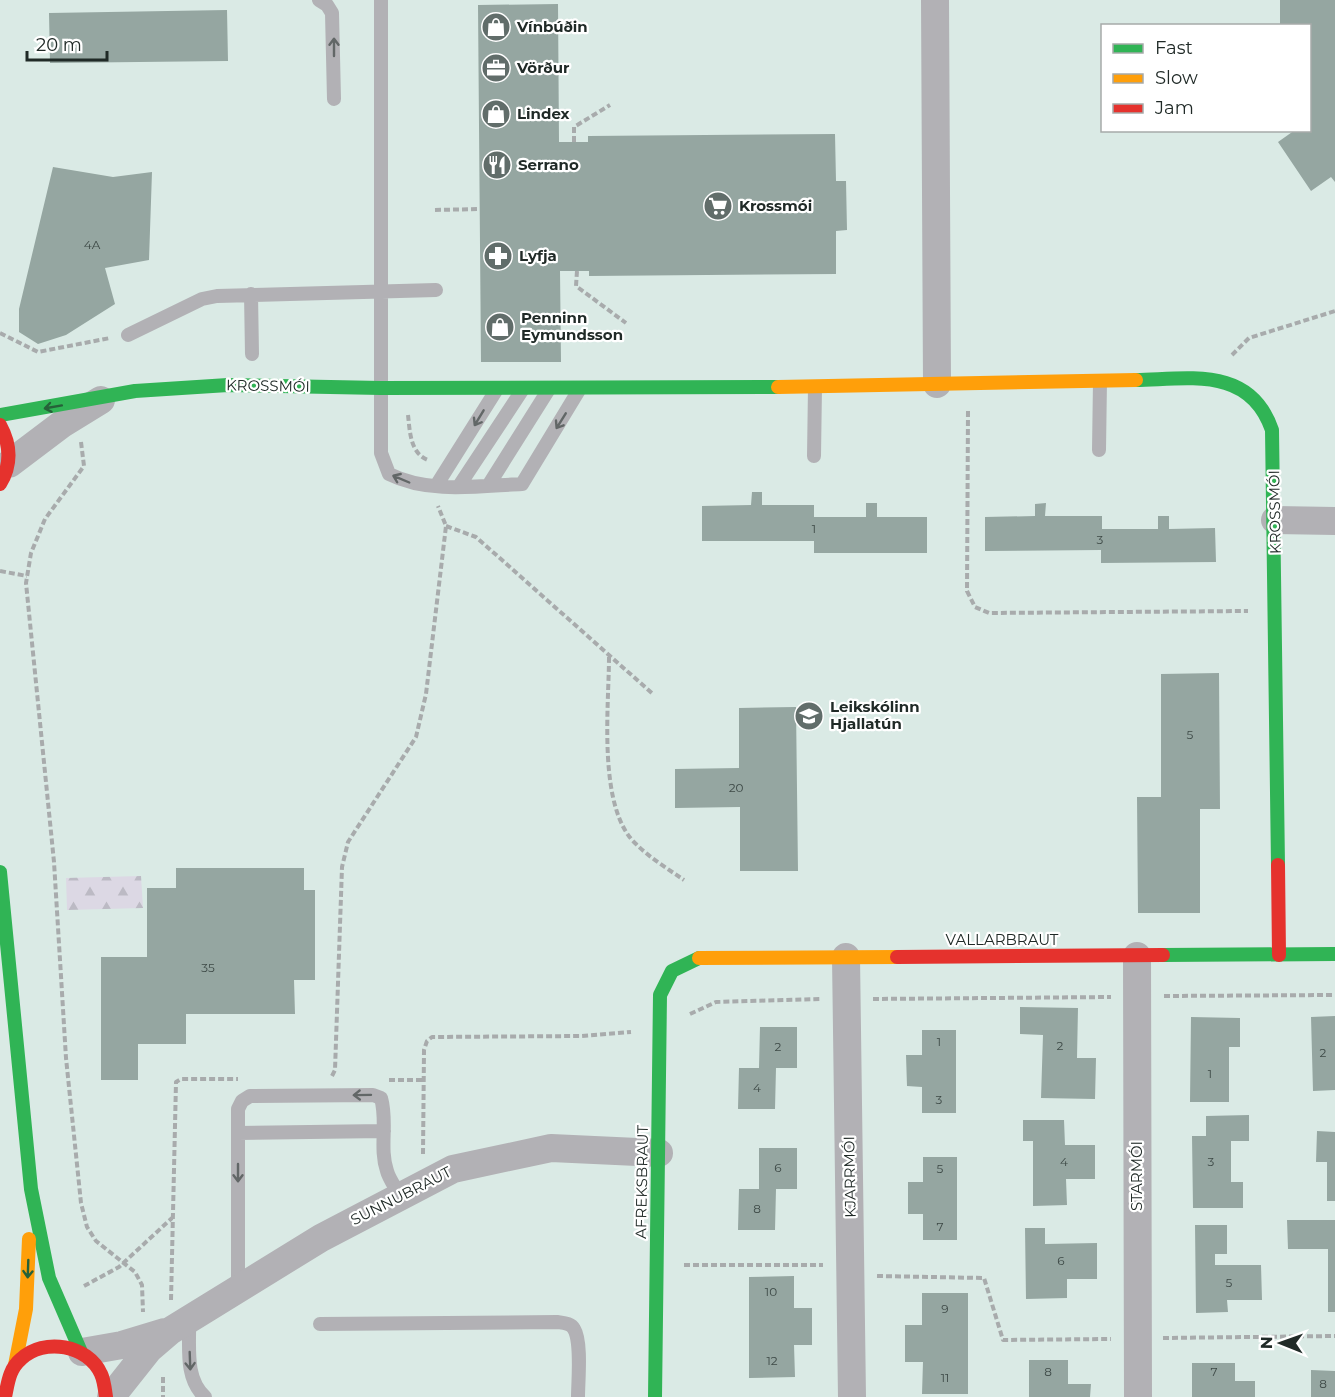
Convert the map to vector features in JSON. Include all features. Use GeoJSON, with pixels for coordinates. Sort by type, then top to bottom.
{"type":"FeatureCollection","features":[{"type":"Feature","properties":{"kind":"street"},"geometry":{"type":"LineString","coordinates":[[935,0],[937,384]]}},
{"type":"Feature","properties":{"kind":"street","name":"KROSSMÓI"},"geometry":{"type":"LineString","coordinates":[[0,415],[168,387],[228,385],[381,388],[815,387],[1209,379],[1234,384],[1259,402],[1270,419],[1274,444],[1279,955]]}},
{"type":"Feature","properties":{"kind":"street","name":"KROSSMÓI"},"geometry":{"type":"LineString","coordinates":[[5,474],[74,416],[105,398]]}},
{"type":"Feature","properties":{"kind":"street"},"geometry":{"type":"LineString","coordinates":[[0,425],[8,442],[5,474]]}},
{"type":"Feature","properties":{"kind":"street"},"geometry":{"type":"LineString","coordinates":[[1275,520],[1335,521]]}},
{"type":"Feature","properties":{"kind":"street"},"geometry":{"type":"LineString","coordinates":[[0,872],[3,934],[31,1189],[54,1292],[81,1352]]}},
{"type":"Feature","properties":{"kind":"street","name":"VALLARBRAUT"},"geometry":{"type":"LineString","coordinates":[[672,971],[699,958],[1335,954]]}},
{"type":"Feature","properties":{"kind":"street","name":"STARMÓI"},"geometry":{"type":"LineString","coordinates":[[1137,956],[1138,1397]]}},
{"type":"Feature","properties":{"kind":"street","name":"KJARRMÓI"},"geometry":{"type":"LineString","coordinates":[[846,957],[852,1397]]}},
{"type":"Feature","properties":{"kind":"street","name":"AFREKSBRAUT"},"geometry":{"type":"LineString","coordinates":[[655,1397],[660,994],[672,971]]}},
{"type":"Feature","properties":{"kind":"street","name":"SUNNUBRAUT"},"geometry":{"type":"LineString","coordinates":[[81,1352],[163,1334],[321,1238],[453,1169],[551,1148],[659,1153]]}},
{"type":"Feature","properties":{"kind":"street"},"geometry":{"type":"LineString","coordinates":[[7,1382],[26,1309],[31,1189]]}},
{"type":"Feature","properties":{"kind":"street","name":"SUNNUBRAUT"},"geometry":{"type":"LineString","coordinates":[[111,1397],[163,1334]]}},
{"type":"Feature","properties":{"kind":"street"},"geometry":{"type":"LineString","coordinates":[[7,1382],[26,1354],[53,1345],[81,1352],[93,1362],[102,1375],[106,1397]]}},
{"type":"Feature","properties":{"kind":"lane"},"geometry":{"type":"LineString","coordinates":[[319,0],[327,5],[332,13],[334,99]]}},
{"type":"Feature","properties":{"kind":"lane"},"geometry":{"type":"LineString","coordinates":[[381,0],[381,453],[389,474],[407,483],[436,486],[522,484],[581,387]]}},
{"type":"Feature","properties":{"kind":"lane"},"geometry":{"type":"LineString","coordinates":[[128,334],[202,299],[251,294],[436,290]]}},
{"type":"Feature","properties":{"kind":"lane"},"geometry":{"type":"LineString","coordinates":[[251,294],[252,354]]}},
{"type":"Feature","properties":{"kind":"lane"},"geometry":{"type":"LineString","coordinates":[[1099,450],[1100,381]]}},
{"type":"Feature","properties":{"kind":"lane"},"geometry":{"type":"LineString","coordinates":[[436,486],[498,387]]}},
{"type":"Feature","properties":{"kind":"lane"},"geometry":{"type":"LineString","coordinates":[[459,486],[524,387]]}},
{"type":"Feature","properties":{"kind":"lane"},"geometry":{"type":"LineString","coordinates":[[488,486],[550,387]]}},
{"type":"Feature","properties":{"kind":"lane"},"geometry":{"type":"LineString","coordinates":[[814,456],[815,387]]}},
{"type":"Feature","properties":{"kind":"lane"},"geometry":{"type":"LineString","coordinates":[[238,1289],[238,1109],[242,1101],[250,1096],[373,1095],[381,1098],[384,1107],[387,1172],[412,1190]]}},
{"type":"Feature","properties":{"kind":"lane"},"geometry":{"type":"LineString","coordinates":[[238,1132],[384,1131]]}},
{"type":"Feature","properties":{"kind":"lane"},"geometry":{"type":"LineString","coordinates":[[320,1324],[557,1322],[568,1324],[574,1329],[577,1339],[578,1397]]}},
{"type":"Feature","properties":{"kind":"lane"},"geometry":{"type":"LineString","coordinates":[[163,1334],[191,1374],[195,1386],[205,1397]]}},
{"type":"Feature","properties":{"kind":"path"},"geometry":{"type":"LineString","coordinates":[[574,142],[574,127],[610,105]]}},
{"type":"Feature","properties":{"kind":"path"},"geometry":{"type":"LineString","coordinates":[[435,210],[479,209]]}},
{"type":"Feature","properties":{"kind":"path"},"geometry":{"type":"LineString","coordinates":[[577,271],[576,286],[626,323]]}},
{"type":"Feature","properties":{"kind":"path"},"geometry":{"type":"LineString","coordinates":[[1209,379],[1250,338],[1335,311]]}},
{"type":"Feature","properties":{"kind":"path"},"geometry":{"type":"LineString","coordinates":[[0,333],[38,352],[128,334]]}},
{"type":"Feature","properties":{"kind":"path"},"geometry":{"type":"LineString","coordinates":[[968,384],[967,591],[975,607],[989,613],[1276,610]]}},
{"type":"Feature","properties":{"kind":"path"},"geometry":{"type":"LineString","coordinates":[[411,388],[408,412],[411,440],[417,453],[436,463]]}},
{"type":"Feature","properties":{"kind":"path"},"geometry":{"type":"LineString","coordinates":[[74,416],[83,448],[84,466],[45,519],[31,552],[26,584],[54,862],[66,1058],[81,1203],[87,1227],[96,1241],[135,1272],[163,1334]]}},
{"type":"Feature","properties":{"kind":"path"},"geometry":{"type":"LineString","coordinates":[[325,1079],[332,1076],[335,1070],[342,867],[348,842],[416,737],[426,694],[446,526],[438,508],[436,486]]}},
{"type":"Feature","properties":{"kind":"path"},"geometry":{"type":"LineString","coordinates":[[446,526],[476,537],[654,695]]}},
{"type":"Feature","properties":{"kind":"path"},"geometry":{"type":"LineString","coordinates":[[0,571],[27,576]]}},
{"type":"Feature","properties":{"kind":"path"},"geometry":{"type":"LineString","coordinates":[[609,656],[609,757],[616,815],[634,843],[684,880]]}},
{"type":"Feature","properties":{"kind":"path"},"geometry":{"type":"LineString","coordinates":[[412,1190],[424,1050],[427,1041],[432,1037],[623,1034],[660,1027],[716,1002],[1335,995]]}},
{"type":"Feature","properties":{"kind":"path"},"geometry":{"type":"LineString","coordinates":[[163,1397],[163,1334],[173,1217],[176,1082],[181,1079],[241,1079]]}},
{"type":"Feature","properties":{"kind":"path"},"geometry":{"type":"LineString","coordinates":[[54,1292],[83,1287],[124,1262],[173,1217]]}},
{"type":"Feature","properties":{"kind":"path"},"geometry":{"type":"LineString","coordinates":[[656,1264],[851,1265],[879,1277],[984,1278],[1003,1340],[1335,1336]]}},
{"type":"Feature","properties":{"kind":"green space"},"geometry":{"type":"Polygon","coordinates":[[[141,876],[143,908],[67,910],[66,878],[141,876]]]}},
{"type":"Feature","properties":{"kind":"building"},"geometry":{"type":"Polygon","coordinates":[[[1280,0],[1335,0],[1335,182],[1331,177],[1311,191],[1278,142],[1292,132],[1311,132],[1311,24],[1280,24],[1280,0]]]}},
{"type":"Feature","properties":{"kind":"building"},"geometry":{"type":"Polygon","coordinates":[[[558,4],[559,142],[588,142],[588,136],[835,134],[836,181],[846,181],[847,230],[836,231],[836,274],[589,276],[589,271],[560,271],[561,362],[481,362],[478,5],[558,4]]]}},
{"type":"Feature","properties":{"kind":"building"},"geometry":{"type":"Polygon","coordinates":[[[227,10],[228,61],[50,63],[49,13],[227,10]]]}},
{"type":"Feature","properties":{"kind":"building"},"geometry":{"type":"Polygon","coordinates":[[[53,167],[113,177],[152,172],[149,260],[105,268],[115,304],[66,335],[38,344],[19,332],[19,309],[53,167]]]}},
{"type":"Feature","properties":{"kind":"building"},"geometry":{"type":"Polygon","coordinates":[[[752,492],[762,492],[762,505],[814,505],[814,517],[866,517],[866,503],[877,503],[877,517],[927,517],[927,553],[814,553],[814,541],[702,541],[702,506],[751,505],[752,492]]]}},
{"type":"Feature","properties":{"kind":"building"},"geometry":{"type":"Polygon","coordinates":[[[1046,503],[1045,516],[1102,516],[1102,529],[1158,529],[1158,516],[1169,516],[1169,529],[1215,528],[1216,562],[1101,563],[1101,550],[985,551],[985,517],[1035,516],[1035,504],[1046,503]]]}},
{"type":"Feature","properties":{"kind":"building"},"geometry":{"type":"Polygon","coordinates":[[[1219,673],[1220,809],[1200,809],[1200,913],[1138,913],[1137,797],[1161,797],[1161,674],[1219,673]]]}},
{"type":"Feature","properties":{"kind":"building"},"geometry":{"type":"Polygon","coordinates":[[[796,707],[798,871],[740,871],[740,807],[675,808],[675,769],[739,768],[739,708],[796,707]]]}},
{"type":"Feature","properties":{"kind":"building"},"geometry":{"type":"Polygon","coordinates":[[[176,868],[304,868],[304,890],[315,890],[315,980],[294,980],[295,1014],[186,1014],[186,1044],[138,1044],[138,1080],[101,1080],[101,957],[147,957],[147,888],[176,888],[176,868]]]}},
{"type":"Feature","properties":{"kind":"building"},"geometry":{"type":"Polygon","coordinates":[[[1020,1007],[1078,1008],[1077,1058],[1096,1058],[1095,1099],[1041,1098],[1043,1035],[1020,1034],[1020,1007]]]}},
{"type":"Feature","properties":{"kind":"building"},"geometry":{"type":"Polygon","coordinates":[[[1335,1016],[1335,1090],[1313,1091],[1311,1017],[1335,1016]]]}},
{"type":"Feature","properties":{"kind":"building"},"geometry":{"type":"Polygon","coordinates":[[[1191,1017],[1240,1018],[1240,1047],[1229,1047],[1229,1102],[1190,1102],[1191,1017]]]}},
{"type":"Feature","properties":{"kind":"building"},"geometry":{"type":"Polygon","coordinates":[[[760,1027],[797,1027],[797,1068],[776,1068],[775,1109],[738,1109],[739,1068],[759,1068],[760,1027]]]}},
{"type":"Feature","properties":{"kind":"building"},"geometry":{"type":"Polygon","coordinates":[[[922,1030],[956,1030],[956,1113],[922,1113],[922,1087],[907,1086],[906,1055],[922,1055],[922,1030]]]}},
{"type":"Feature","properties":{"kind":"building"},"geometry":{"type":"Polygon","coordinates":[[[1249,1115],[1249,1141],[1231,1141],[1231,1182],[1243,1182],[1243,1208],[1193,1208],[1192,1136],[1206,1136],[1206,1116],[1249,1115]]]}},
{"type":"Feature","properties":{"kind":"building"},"geometry":{"type":"Polygon","coordinates":[[[1023,1120],[1064,1120],[1065,1145],[1095,1145],[1095,1179],[1066,1179],[1067,1205],[1033,1206],[1033,1141],[1023,1141],[1023,1120]]]}},
{"type":"Feature","properties":{"kind":"building"},"geometry":{"type":"Polygon","coordinates":[[[1317,1131],[1335,1132],[1335,1201],[1327,1201],[1327,1162],[1316,1162],[1317,1131]]]}},
{"type":"Feature","properties":{"kind":"building"},"geometry":{"type":"Polygon","coordinates":[[[759,1148],[797,1148],[797,1189],[776,1189],[775,1230],[738,1230],[739,1189],[759,1189],[759,1148]]]}},
{"type":"Feature","properties":{"kind":"building"},"geometry":{"type":"Polygon","coordinates":[[[923,1157],[957,1157],[957,1240],[923,1240],[923,1214],[908,1214],[908,1182],[923,1182],[923,1157]]]}},
{"type":"Feature","properties":{"kind":"building"},"geometry":{"type":"Polygon","coordinates":[[[1287,1220],[1335,1220],[1335,1312],[1328,1312],[1328,1249],[1288,1249],[1287,1220]]]}},
{"type":"Feature","properties":{"kind":"building"},"geometry":{"type":"Polygon","coordinates":[[[1195,1225],[1227,1225],[1227,1254],[1215,1254],[1215,1265],[1261,1265],[1262,1300],[1227,1300],[1228,1312],[1196,1313],[1195,1225]]]}},
{"type":"Feature","properties":{"kind":"building"},"geometry":{"type":"Polygon","coordinates":[[[1025,1228],[1045,1228],[1045,1244],[1097,1243],[1097,1279],[1067,1279],[1067,1298],[1026,1299],[1025,1228]]]}},
{"type":"Feature","properties":{"kind":"building"},"geometry":{"type":"Polygon","coordinates":[[[794,1276],[794,1308],[812,1308],[812,1345],[794,1345],[795,1377],[749,1378],[749,1277],[794,1276]]]}},
{"type":"Feature","properties":{"kind":"building"},"geometry":{"type":"Polygon","coordinates":[[[922,1293],[968,1293],[968,1394],[922,1394],[923,1362],[905,1362],[905,1325],[922,1325],[922,1293]]]}},
{"type":"Feature","properties":{"kind":"building"},"geometry":{"type":"Polygon","coordinates":[[[1029,1360],[1068,1360],[1068,1384],[1091,1384],[1090,1397],[1029,1397],[1029,1360]]]}},
{"type":"Feature","properties":{"kind":"building"},"geometry":{"type":"Polygon","coordinates":[[[1192,1363],[1235,1363],[1235,1381],[1255,1381],[1255,1397],[1192,1397],[1192,1363]]]}},
{"type":"Feature","properties":{"kind":"building"},"geometry":{"type":"Polygon","coordinates":[[[1311,1370],[1335,1371],[1335,1397],[1311,1397],[1311,1370]]]}},
{"type":"Feature","properties":{"kind":"traffic: fast"},"geometry":{"type":"LineString","coordinates":[[1136,380],[1197,379],[1234,386],[1249,395],[1262,409],[1272,430],[1278,865]]}},
{"type":"Feature","properties":{"kind":"traffic: fast"},"geometry":{"type":"LineString","coordinates":[[0,415],[135,391],[228,385],[381,388],[778,387]]}},
{"type":"Feature","properties":{"kind":"traffic: fast"},"geometry":{"type":"LineString","coordinates":[[0,872],[31,1189],[49,1278],[81,1352]]}},
{"type":"Feature","properties":{"kind":"traffic: fast"},"geometry":{"type":"LineString","coordinates":[[1163,955],[1335,954]]}},
{"type":"Feature","properties":{"kind":"traffic: fast"},"geometry":{"type":"LineString","coordinates":[[655,1397],[660,995],[672,971],[699,958]]}},
{"type":"Feature","properties":{"kind":"traffic: slow"},"geometry":{"type":"LineString","coordinates":[[778,387],[1136,380]]}},
{"type":"Feature","properties":{"kind":"traffic: slow"},"geometry":{"type":"LineString","coordinates":[[699,958],[897,957]]}},
{"type":"Feature","properties":{"kind":"traffic: slow"},"geometry":{"type":"LineString","coordinates":[[15,1365],[26,1309],[29,1239]]}},
{"type":"Feature","properties":{"kind":"traffic: jam"},"geometry":{"type":"LineString","coordinates":[[0,425],[9,454],[7,469],[0,484]]}},
{"type":"Feature","properties":{"kind":"traffic: jam"},"geometry":{"type":"LineString","coordinates":[[1278,865],[1279,955]]}},
{"type":"Feature","properties":{"kind":"traffic: jam"},"geometry":{"type":"LineString","coordinates":[[897,957],[1163,955]]}},
{"type":"Feature","properties":{"kind":"traffic: jam"},"geometry":{"type":"LineString","coordinates":[[5,1397],[10,1376],[17,1363],[31,1352],[53,1346],[76,1351],[95,1364],[102,1376],[106,1397]]}},
{"type":"Feature","properties":{"kind":"place","name":"Vínbúðin"},"geometry":{"type":"Point","coordinates":[496,27]}},
{"type":"Feature","properties":{"kind":"place","name":"Vörður"},"geometry":{"type":"Point","coordinates":[496,68]}},
{"type":"Feature","properties":{"kind":"place","name":"Lindex"},"geometry":{"type":"Point","coordinates":[496,114]}},
{"type":"Feature","properties":{"kind":"place","name":"Serrano"},"geometry":{"type":"Point","coordinates":[497,165]}},
{"type":"Feature","properties":{"kind":"place","name":"Krossmói"},"geometry":{"type":"Point","coordinates":[718,206]}},
{"type":"Feature","properties":{"kind":"place","name":"Lyfja"},"geometry":{"type":"Point","coordinates":[498,256]}},
{"type":"Feature","properties":{"kind":"place","name":"Penninn Eymundsson"},"geometry":{"type":"Point","coordinates":[500,327]}},
{"type":"Feature","properties":{"kind":"place","name":"Leikskólinn Hjallatún"},"geometry":{"type":"Point","coordinates":[809,716]}}]}
